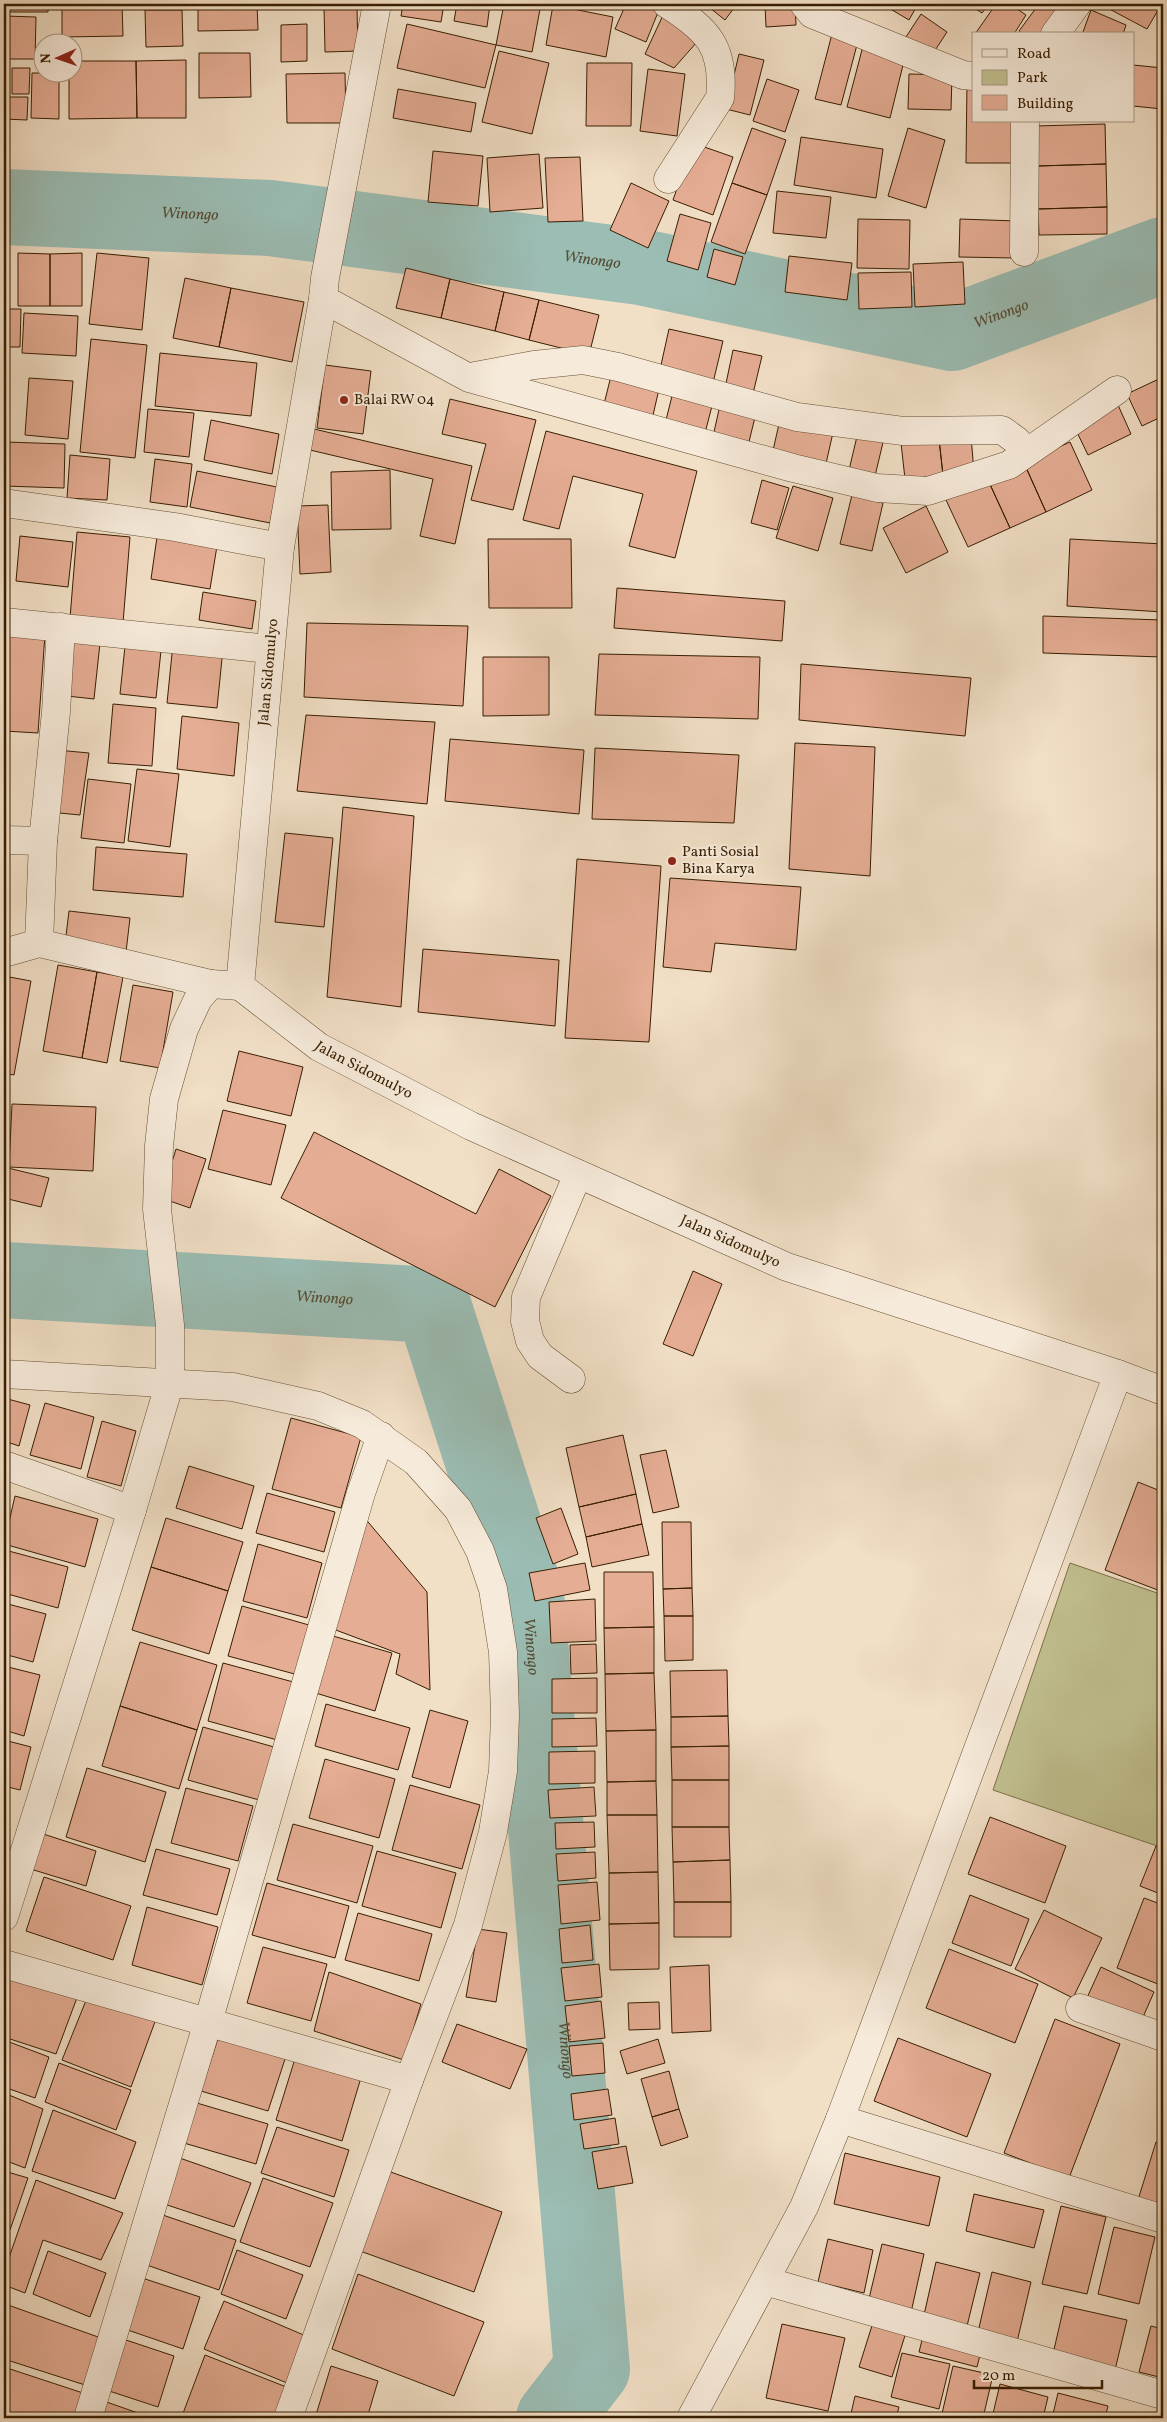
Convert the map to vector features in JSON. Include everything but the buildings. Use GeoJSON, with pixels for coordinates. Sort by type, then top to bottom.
{"type":"FeatureCollection","features":[{"type":"Feature","properties":{"kind":"street","name":"Jalan Sidomulyo"},"geometry":{"type":"LineString","coordinates":[[377,4],[324,288],[280,547],[269,649],[240,986],[319,1048],[471,1126],[787,1267],[1118,1374],[1163,1391]]}},
{"type":"Feature","properties":{"kind":"street"},"geometry":{"type":"LineString","coordinates":[[667,4],[705,32],[717,54],[721,83],[720,98],[668,179]]}},
{"type":"Feature","properties":{"kind":"street"},"geometry":{"type":"LineString","coordinates":[[804,4],[812,14],[963,75],[972,76]]}},
{"type":"Feature","properties":{"kind":"street"},"geometry":{"type":"LineString","coordinates":[[1056,32],[1077,4]]}},
{"type":"Feature","properties":{"kind":"street"},"geometry":{"type":"LineString","coordinates":[[1024,252],[1025,122]]}},
{"type":"Feature","properties":{"kind":"street"},"geometry":{"type":"LineString","coordinates":[[324,288],[469,378],[793,468],[877,488],[928,491],[1009,465],[1117,390]]}},
{"type":"Feature","properties":{"kind":"street"},"geometry":{"type":"LineString","coordinates":[[469,378],[534,365],[583,360],[618,367],[797,417],[903,430],[1002,430],[1017,441],[1024,454]]}},
{"type":"Feature","properties":{"kind":"street"},"geometry":{"type":"LineString","coordinates":[[4,504],[175,527],[280,547]]}},
{"type":"Feature","properties":{"kind":"street"},"geometry":{"type":"LineString","coordinates":[[4,622],[269,649]]}},
{"type":"Feature","properties":{"kind":"street"},"geometry":{"type":"LineString","coordinates":[[39,943],[43,840],[55,721],[61,628]]}},
{"type":"Feature","properties":{"kind":"street"},"geometry":{"type":"LineString","coordinates":[[4,840],[43,840]]}},
{"type":"Feature","properties":{"kind":"street"},"geometry":{"type":"LineString","coordinates":[[4,953],[39,943],[211,984],[240,986]]}},
{"type":"Feature","properties":{"kind":"street"},"geometry":{"type":"LineString","coordinates":[[4,1917],[132,1510],[170,1382],[170,1325],[158,1209],[164,1099],[184,1029],[198,999],[211,984]]}},
{"type":"Feature","properties":{"kind":"street"},"geometry":{"type":"LineString","coordinates":[[571,1379],[540,1356],[530,1341],[525,1321],[526,1297],[578,1174]]}},
{"type":"Feature","properties":{"kind":"street"},"geometry":{"type":"LineString","coordinates":[[4,1374],[233,1387],[309,1404],[362,1424],[416,1462],[458,1510],[480,1551],[493,1589],[503,1652],[506,1715],[503,1771],[493,1832],[468,1925],[409,2080],[288,2418]]}},
{"type":"Feature","properties":{"kind":"street"},"geometry":{"type":"LineString","coordinates":[[691,2418],[804,2208],[840,2119],[1118,1374]]}},
{"type":"Feature","properties":{"kind":"street"},"geometry":{"type":"LineString","coordinates":[[88,2418],[208,2022],[361,1492],[381,1436]]}},
{"type":"Feature","properties":{"kind":"street"},"geometry":{"type":"LineString","coordinates":[[4,1465],[132,1510]]}},
{"type":"Feature","properties":{"kind":"street"},"geometry":{"type":"LineString","coordinates":[[4,1964],[409,2080]]}},
{"type":"Feature","properties":{"kind":"street"},"geometry":{"type":"LineString","coordinates":[[1080,2008],[1163,2037]]}},
{"type":"Feature","properties":{"kind":"street"},"geometry":{"type":"LineString","coordinates":[[840,2119],[1163,2219]]}},
{"type":"Feature","properties":{"kind":"street"},"geometry":{"type":"LineString","coordinates":[[765,2281],[1163,2395]]}},
{"type":"Feature","properties":{"kind":"green space"},"geometry":{"type":"Polygon","coordinates":[[[1070,1563],[1163,1595],[1163,1848],[993,1790],[1070,1563]]]}},
{"type":"Feature","properties":{"kind":"waterway","name":"Winongo"},"geometry":{"type":"LineString","coordinates":[[4,207],[270,218],[641,267],[952,333],[1163,255]]}},
{"type":"Feature","properties":{"kind":"waterway","name":"Winongo"},"geometry":{"type":"LineString","coordinates":[[4,1280],[433,1305],[526,1595],[592,2369],[554,2418]]}},
{"type":"Feature","properties":{"kind":"place","name":"Balai RW 04"},"geometry":{"type":"Point","coordinates":[344,400]}},
{"type":"Feature","properties":{"kind":"place","name":"Panti Sosial Bina Karya"},"geometry":{"type":"Point","coordinates":[672,861]}}]}
